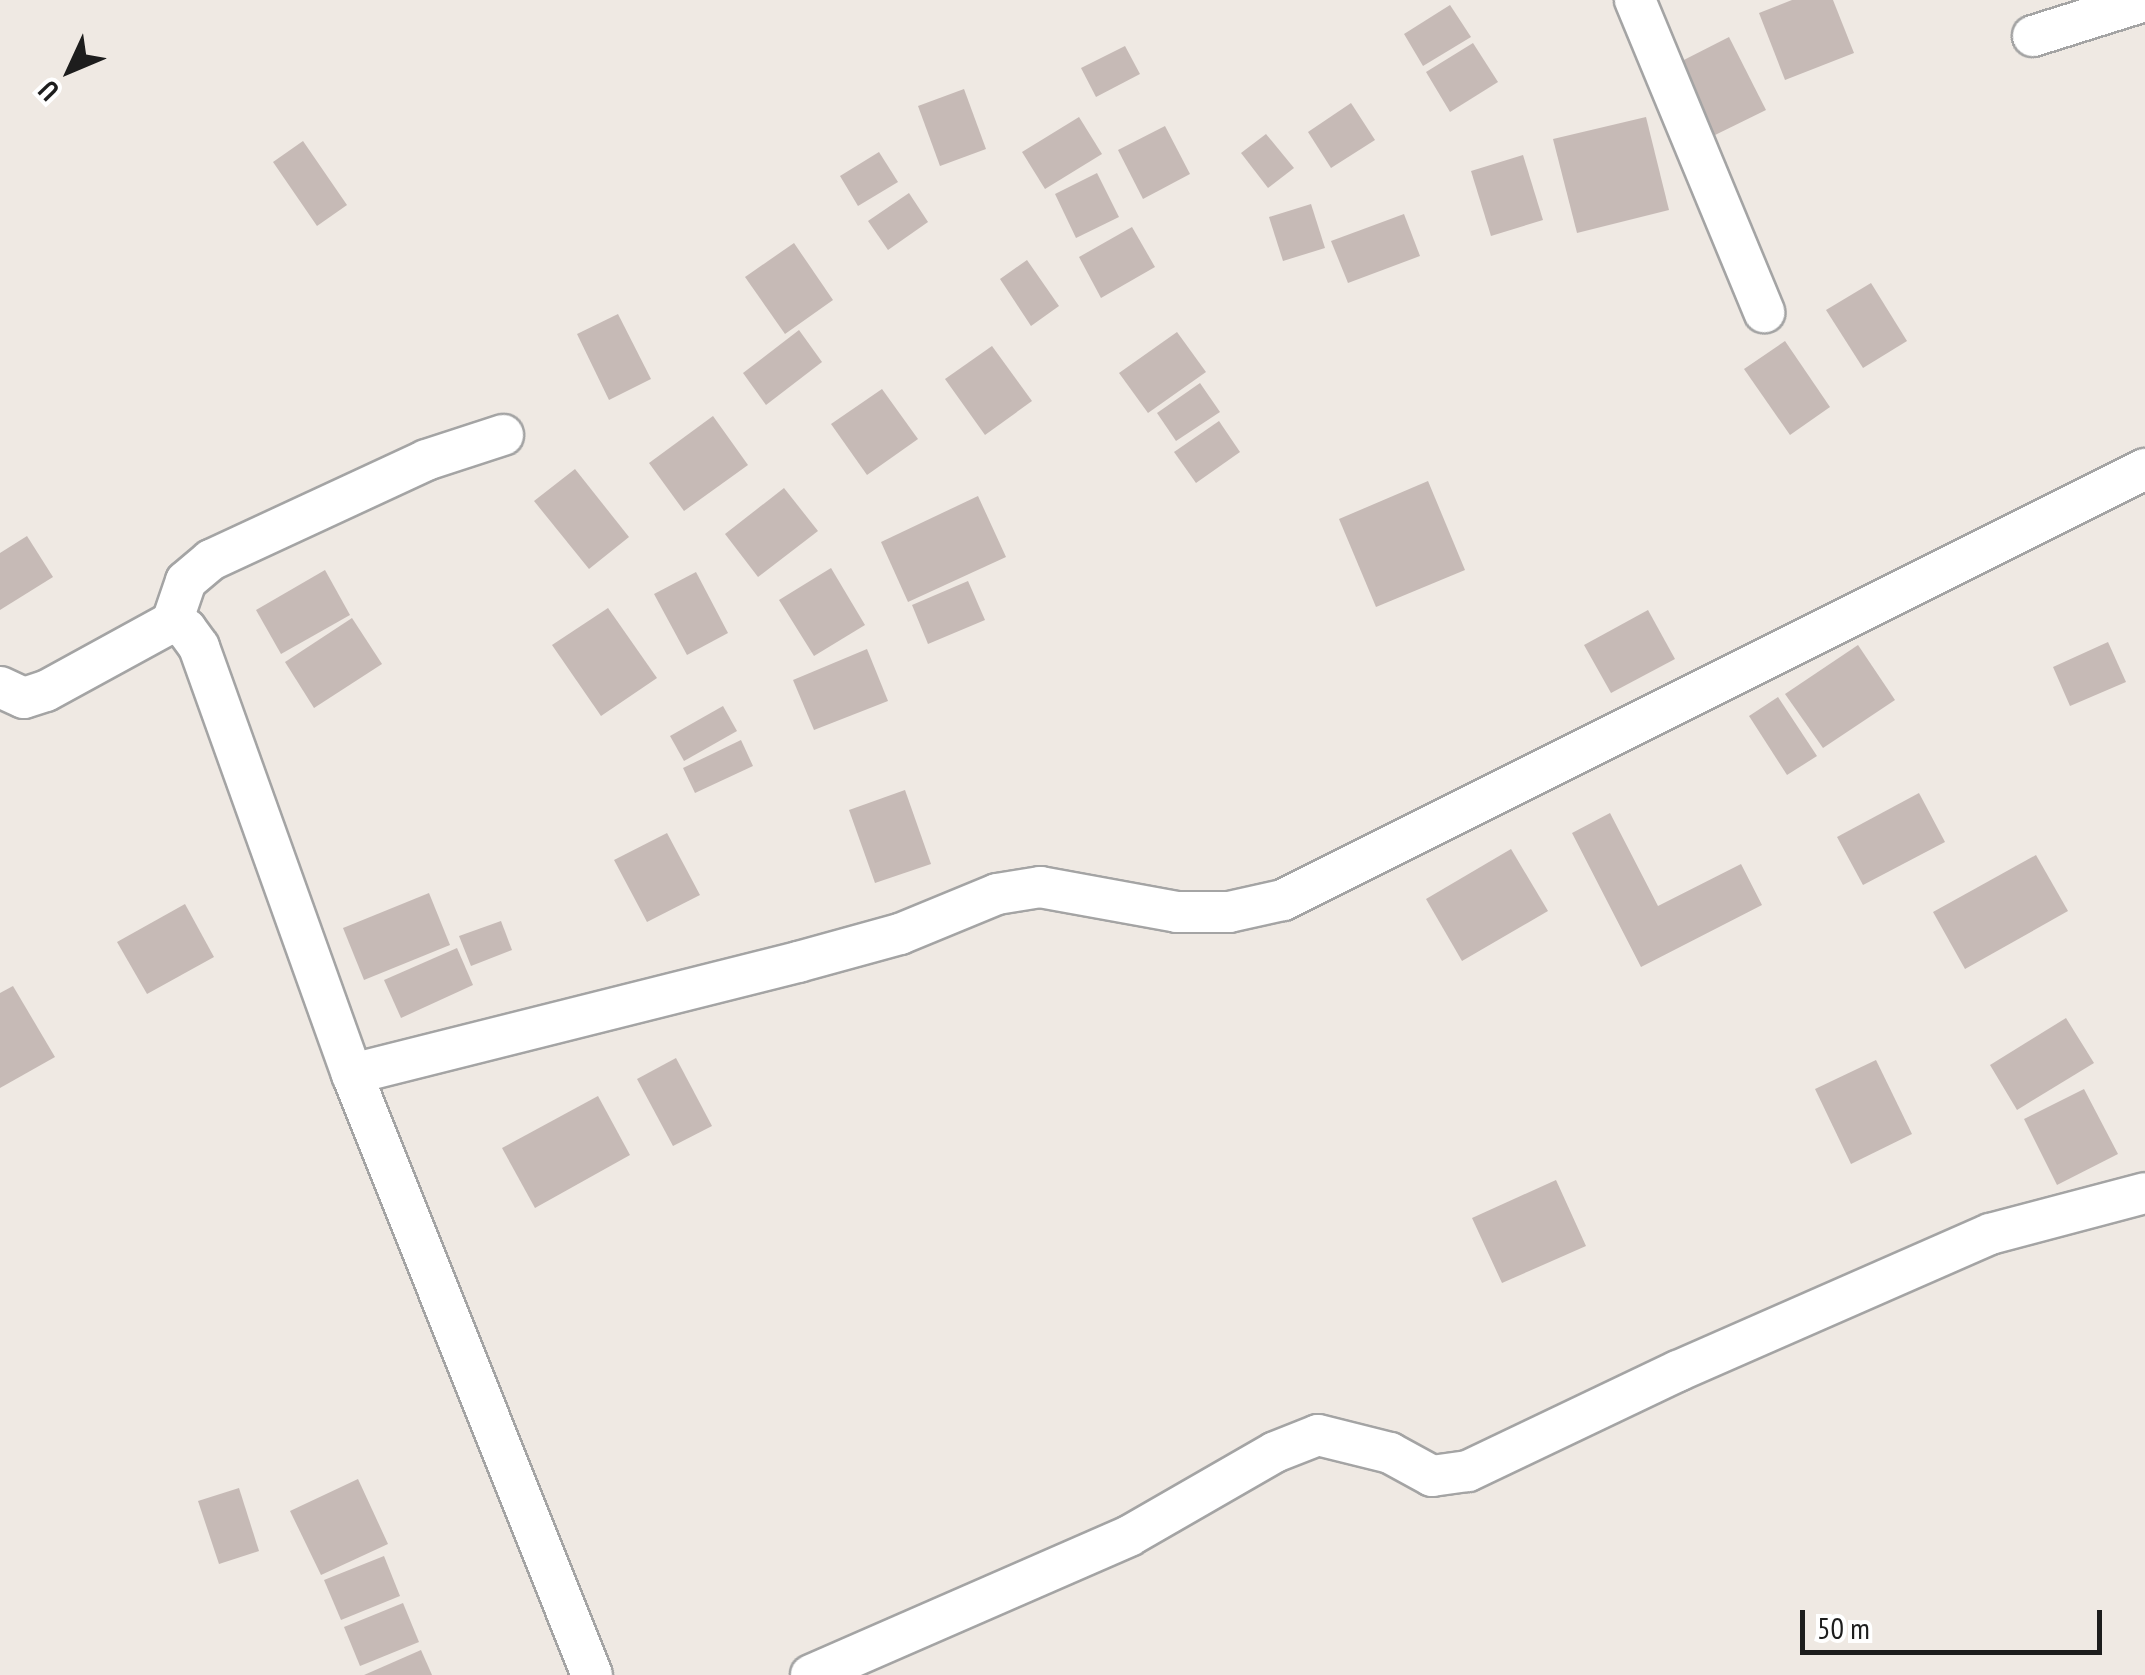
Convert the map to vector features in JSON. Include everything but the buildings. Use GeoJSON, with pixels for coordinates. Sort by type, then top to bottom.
{"type":"FeatureCollection","features":[{"type":"Feature","properties":{"kind":"street"},"geometry":{"type":"LineString","coordinates":[[1636,0],[1764,312]]}},
{"type":"Feature","properties":{"kind":"street"},"geometry":{"type":"LineString","coordinates":[[2033,36],[2145,1]]}},
{"type":"Feature","properties":{"kind":"street"},"geometry":{"type":"LineString","coordinates":[[0,687],[24,698],[46,691],[172,622],[186,580],[211,560],[426,460],[503,435]]}},
{"type":"Feature","properties":{"kind":"street"},"geometry":{"type":"LineString","coordinates":[[352,1074],[900,934],[997,894],[1040,887],[1177,912],[1229,912],[1282,900],[2145,469]]}},
{"type":"Feature","properties":{"kind":"street"},"geometry":{"type":"LineString","coordinates":[[172,622],[186,629],[199,648],[352,1074],[592,1675]]}},
{"type":"Feature","properties":{"kind":"street"},"geometry":{"type":"LineString","coordinates":[[811,1675],[1129,1536],[1275,1452],[1318,1435],[1390,1453],[1432,1476],[1468,1470],[1678,1370],[1990,1234],[2145,1193]]}}]}
